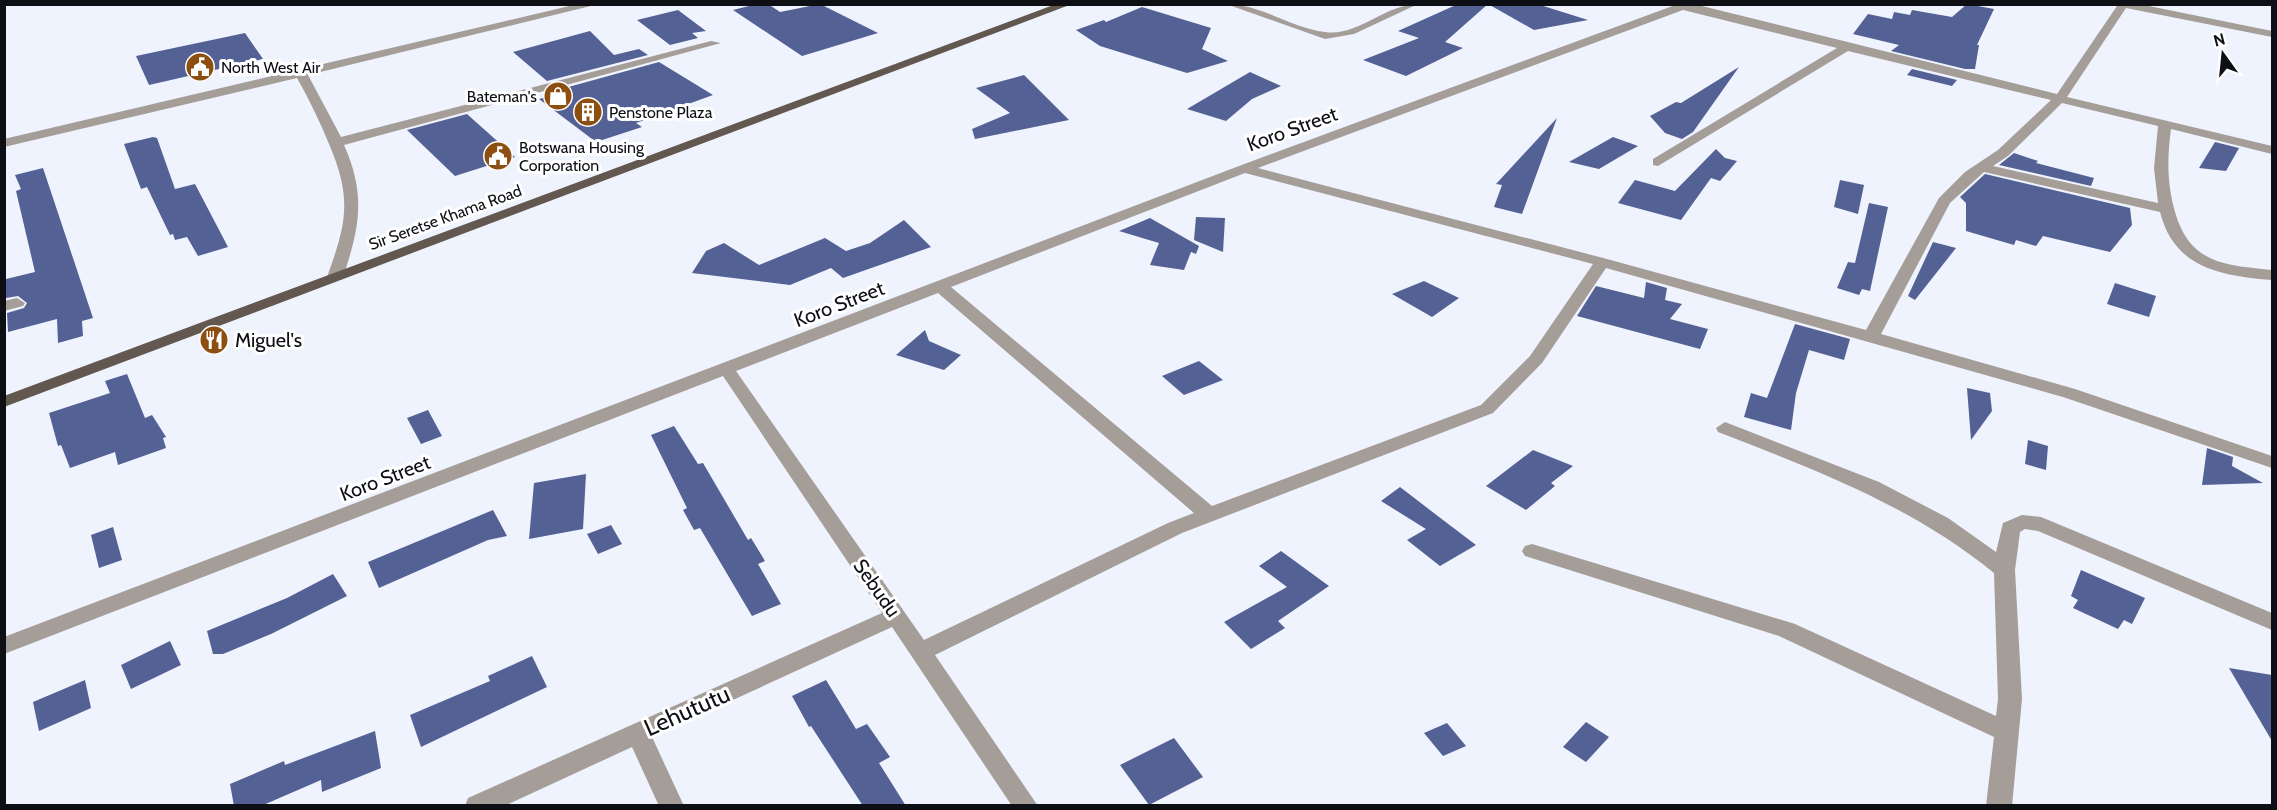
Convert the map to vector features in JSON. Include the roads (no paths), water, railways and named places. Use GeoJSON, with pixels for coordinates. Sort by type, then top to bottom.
{"type":"FeatureCollection","features":[{"type":"Feature","properties":{"kind":"main road","name":"Sir Seretse Khama Road"},"geometry":{"type":"LineString","coordinates":[[4,402],[1067,4]]}},
{"type":"Feature","properties":{"kind":"street"},"geometry":{"type":"LineString","coordinates":[[4,143],[594,4]]}},
{"type":"Feature","properties":{"kind":"street"},"geometry":{"type":"LineString","coordinates":[[1231,4],[1324,36],[1350,32],[1413,4]]}},
{"type":"Feature","properties":{"kind":"street"},"geometry":{"type":"LineString","coordinates":[[1871,336],[1944,201],[1959,184],[2003,153],[2061,97],[2121,5],[2272,34]]}},
{"type":"Feature","properties":{"kind":"street"},"geometry":{"type":"LineString","coordinates":[[1686,6],[2272,150]]}},
{"type":"Feature","properties":{"kind":"street","name":"Koro Street"},"geometry":{"type":"LineString","coordinates":[[4,646],[727,370],[1244,169],[1686,6]]}},
{"type":"Feature","properties":{"kind":"street"},"geometry":{"type":"LineString","coordinates":[[334,143],[715,43]]}},
{"type":"Feature","properties":{"kind":"street"},"geometry":{"type":"LineString","coordinates":[[1658,162],[1848,46]]}},
{"type":"Feature","properties":{"kind":"street"},"geometry":{"type":"LineString","coordinates":[[301,74],[316,99],[349,179],[352,196],[349,234],[335,277]]}},
{"type":"Feature","properties":{"kind":"street"},"geometry":{"type":"LineString","coordinates":[[2165,123],[2159,166],[2160,190],[2175,237],[2197,258],[2218,266],[2272,275]]}},
{"type":"Feature","properties":{"kind":"street"},"geometry":{"type":"LineString","coordinates":[[1981,167],[2166,209]]}},
{"type":"Feature","properties":{"kind":"street"},"geometry":{"type":"LineString","coordinates":[[1244,169],[1602,262],[1871,336],[2068,393],[2272,462]]}},
{"type":"Feature","properties":{"kind":"street"},"geometry":{"type":"LineString","coordinates":[[922,651],[1209,515],[1487,410],[1509,391],[1541,352],[1602,262]]}},
{"type":"Feature","properties":{"kind":"street"},"geometry":{"type":"LineString","coordinates":[[941,287],[1209,515]]}},
{"type":"Feature","properties":{"kind":"street","name":"Sebudu"},"geometry":{"type":"LineString","coordinates":[[727,370],[922,651],[1026,806]]}},
{"type":"Feature","properties":{"kind":"street"},"geometry":{"type":"LineString","coordinates":[[1725,428],[1837,471],[1912,505],[1964,538],[2004,570]]}},
{"type":"Feature","properties":{"kind":"street"},"geometry":{"type":"LineString","coordinates":[[2000,806],[2010,699],[2004,570],[2010,528],[2022,522],[2041,524],[2272,622]]}},
{"type":"Feature","properties":{"kind":"street"},"geometry":{"type":"LineString","coordinates":[[1532,551],[1787,630],[2007,732]]}},
{"type":"Feature","properties":{"kind":"street","name":"Lehututu"},"geometry":{"type":"LineString","coordinates":[[477,806],[896,616]]}},
{"type":"Feature","properties":{"kind":"street"},"geometry":{"type":"LineString","coordinates":[[638,733],[672,806]]}},
{"type":"Feature","properties":{"kind":"place","name":"North West Air"},"geometry":{"type":"Point","coordinates":[200,67]}},
{"type":"Feature","properties":{"kind":"place","name":"Bateman's"},"geometry":{"type":"Point","coordinates":[558,96]}},
{"type":"Feature","properties":{"kind":"place","name":"Penstone Plaza"},"geometry":{"type":"Point","coordinates":[588,112]}},
{"type":"Feature","properties":{"kind":"place","name":"Botswana Housing Corporation"},"geometry":{"type":"Point","coordinates":[498,156]}},
{"type":"Feature","properties":{"kind":"place","name":"Miguel's"},"geometry":{"type":"Point","coordinates":[214,340]}}]}
